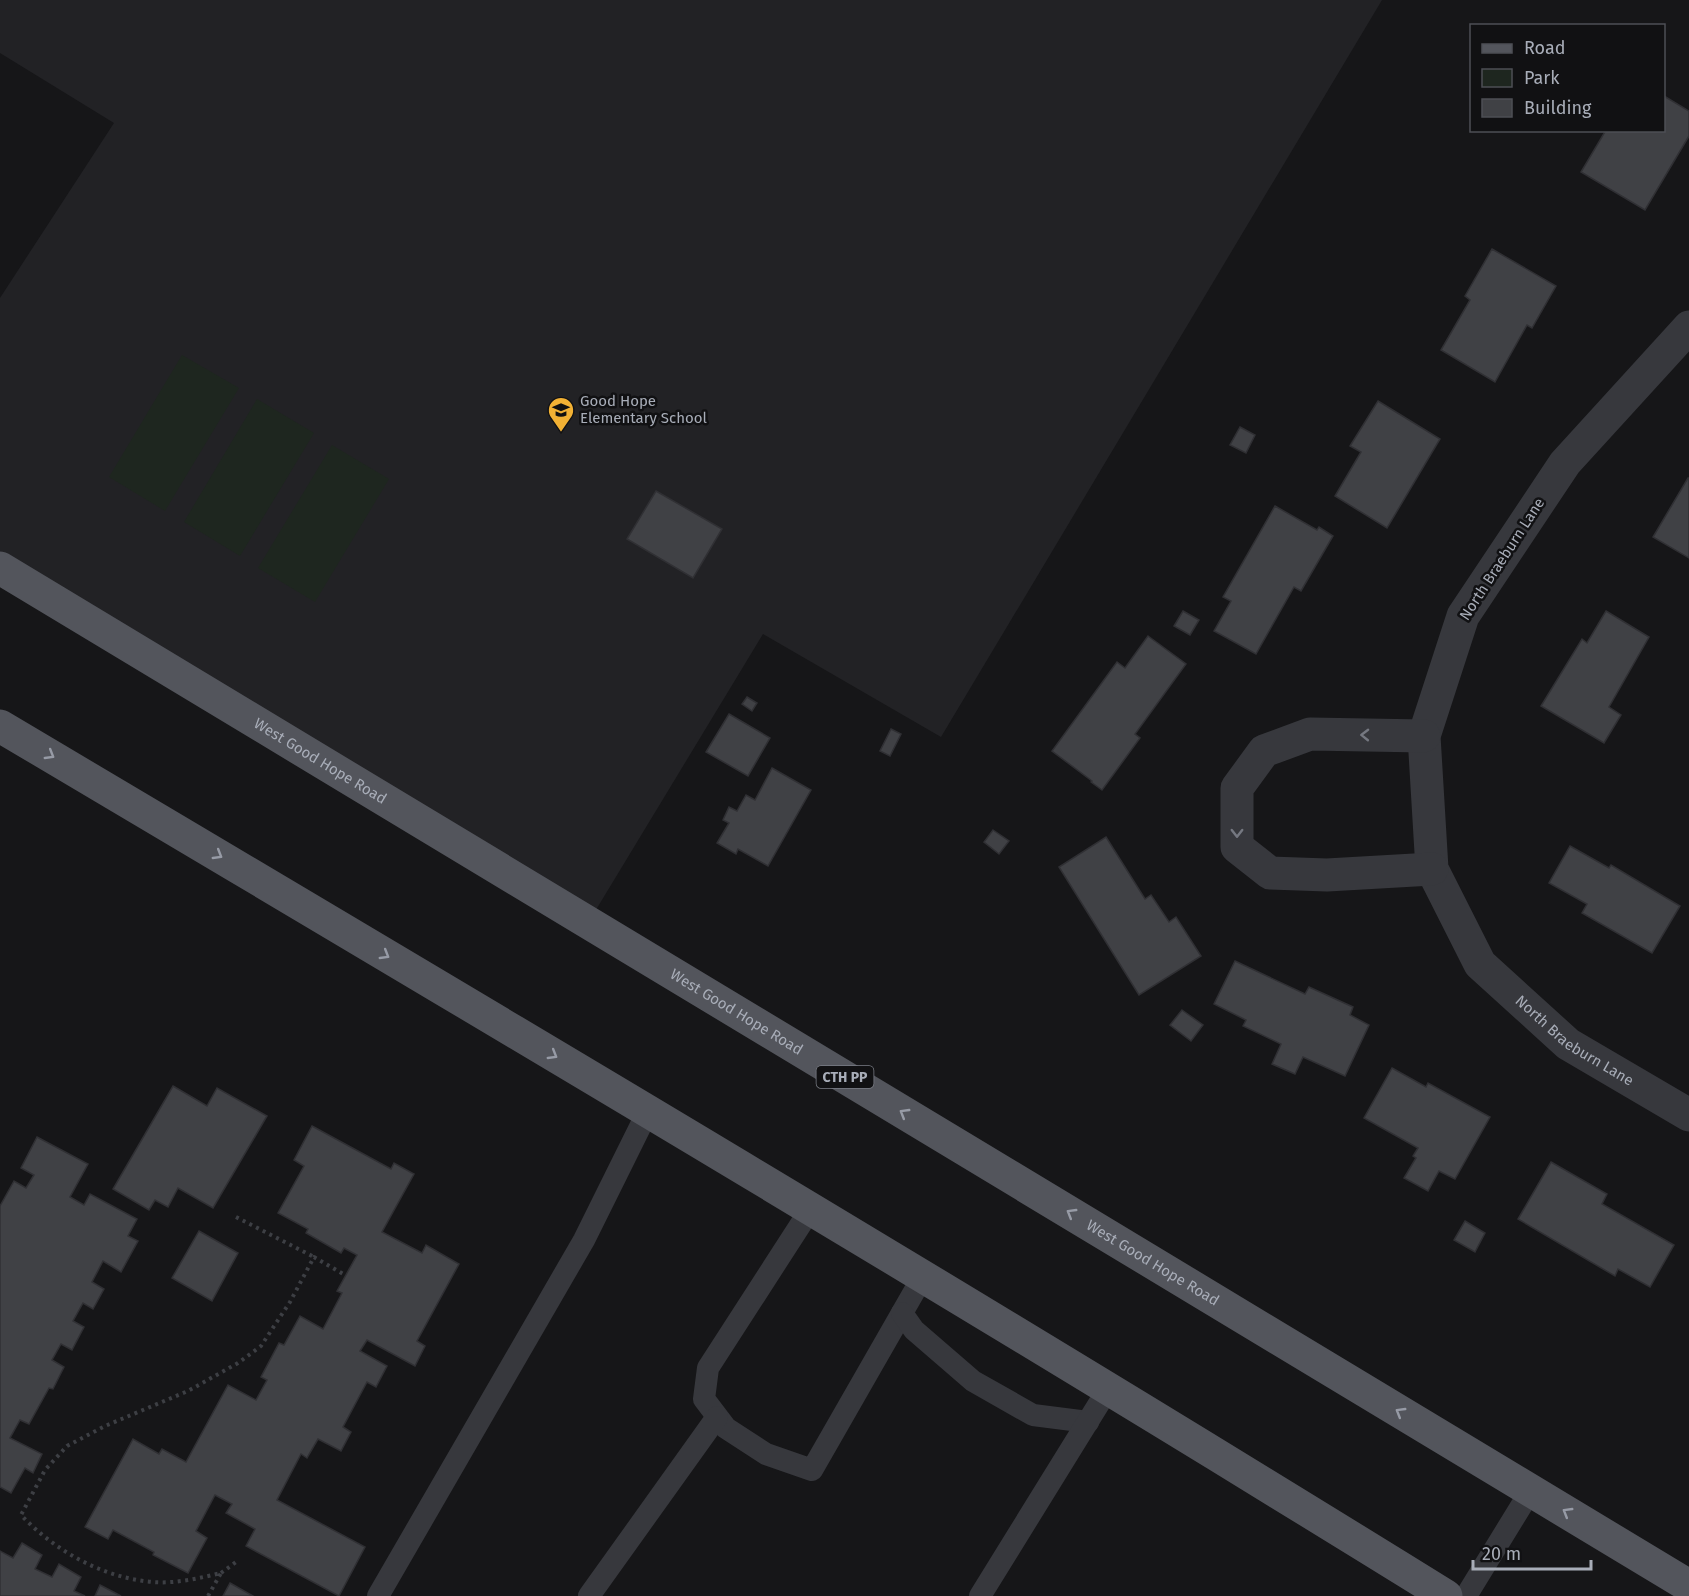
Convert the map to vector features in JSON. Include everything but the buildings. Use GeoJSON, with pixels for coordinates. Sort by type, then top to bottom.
{"type":"FeatureCollection","features":[{"type":"Feature","properties":{"kind":"main road","name":"West Good Hope Road"},"geometry":{"type":"LineString","coordinates":[[0,568],[1689,1586]]}},
{"type":"Feature","properties":{"kind":"main road"},"geometry":{"type":"LineString","coordinates":[[0,726],[648,1112],[1446,1596]]}},
{"type":"Feature","properties":{"kind":"street","name":"North Braeburn Lane"},"geometry":{"type":"LineString","coordinates":[[1689,327],[1565,462],[1463,616],[1424,736],[1432,869],[1480,964],[1568,1044],[1689,1115]]}},
{"type":"Feature","properties":{"kind":"street"},"geometry":{"type":"LineString","coordinates":[[1424,736],[1310,734],[1264,750],[1237,788],[1237,847],[1270,873],[1327,875],[1432,869]]}},
{"type":"Feature","properties":{"kind":"lane"},"geometry":{"type":"LineString","coordinates":[[378,1596],[584,1240],[648,1112]]}},
{"type":"Feature","properties":{"kind":"lane"},"geometry":{"type":"LineString","coordinates":[[810,1210],[708,1368],[704,1399],[726,1428],[766,1454],[812,1470],[922,1278]]}},
{"type":"Feature","properties":{"kind":"lane"},"geometry":{"type":"LineString","coordinates":[[902,1313],[914,1330],[973,1381],[1033,1415],[1088,1422]]}},
{"type":"Feature","properties":{"kind":"lane"},"geometry":{"type":"LineString","coordinates":[[980,1596],[1108,1389]]}},
{"type":"Feature","properties":{"kind":"lane"},"geometry":{"type":"LineString","coordinates":[[589,1596],[717,1417]]}},
{"type":"Feature","properties":{"kind":"lane"},"geometry":{"type":"LineString","coordinates":[[1466,1596],[1531,1490]]}},
{"type":"Feature","properties":{"kind":"path"},"geometry":{"type":"LineString","coordinates":[[236,1217],[345,1275]]}},
{"type":"Feature","properties":{"kind":"path"},"geometry":{"type":"LineString","coordinates":[[236,1562],[221,1573],[197,1579],[154,1582],[116,1574],[68,1554],[39,1534],[21,1515],[45,1470],[67,1446],[105,1426],[188,1391],[238,1363],[261,1346],[290,1302],[314,1257]]}},
{"type":"Feature","properties":{"kind":"path"},"geometry":{"type":"LineString","coordinates":[[208,1596],[221,1573]]}},
{"type":"Feature","properties":{"kind":"shaded area","name":"Good Hope Elementary School"},"geometry":{"type":"Polygon","coordinates":[[[0,0],[1382,0],[941,737],[763,634],[588,923],[0,568],[0,298],[114,123],[0,53],[0,0]]]}},
{"type":"Feature","properties":{"kind":"green space"},"geometry":{"type":"Polygon","coordinates":[[[182,355],[239,388],[165,511],[109,477],[182,355]]]}},
{"type":"Feature","properties":{"kind":"green space"},"geometry":{"type":"Polygon","coordinates":[[[257,399],[314,433],[240,556],[184,522],[257,399]]]}},
{"type":"Feature","properties":{"kind":"green space"},"geometry":{"type":"Polygon","coordinates":[[[332,445],[389,479],[315,602],[258,568],[332,445]]]}},
{"type":"Feature","properties":{"kind":"place","name":"Good Hope Elementary School"},"geometry":{"type":"Point","coordinates":[561,433]}}]}
